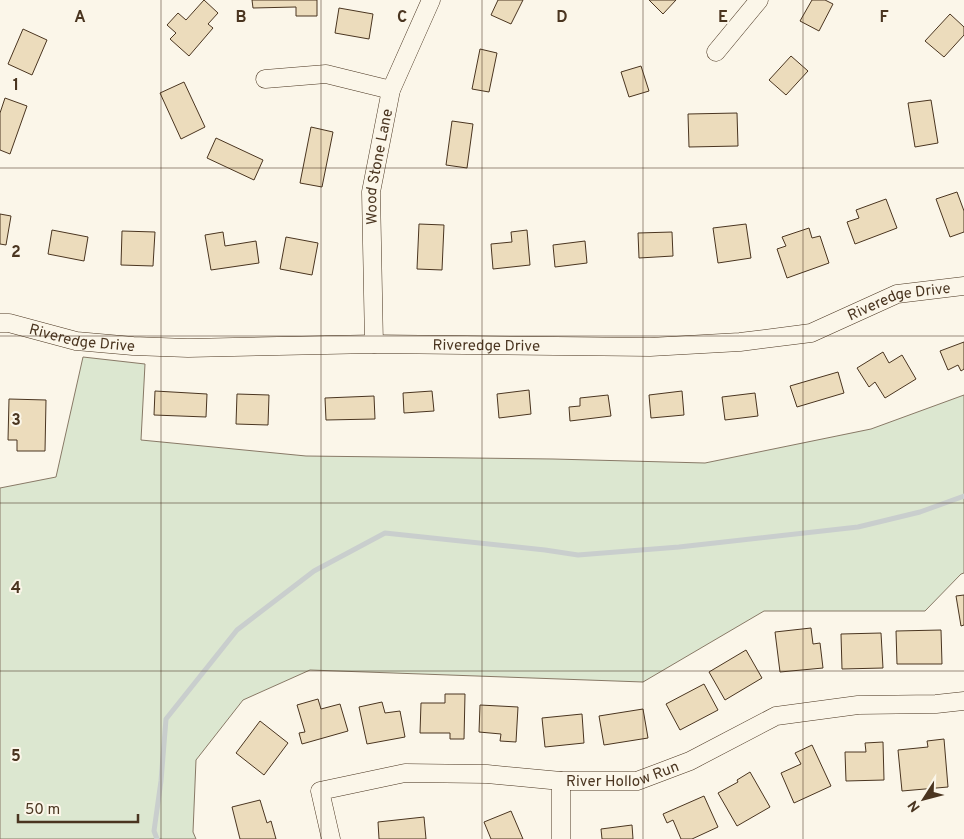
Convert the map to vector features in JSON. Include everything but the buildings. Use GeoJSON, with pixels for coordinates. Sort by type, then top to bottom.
{"type":"FeatureCollection","features":[{"type":"Feature","properties":{"kind":"street","name":"Wood Stone Lane"},"geometry":{"type":"LineString","coordinates":[[374,344],[371,192],[391,90],[431,0]]}},
{"type":"Feature","properties":{"kind":"street"},"geometry":{"type":"LineString","coordinates":[[716,52],[759,0]]}},
{"type":"Feature","properties":{"kind":"street"},"geometry":{"type":"LineString","coordinates":[[265,79],[326,74],[391,90]]}},
{"type":"Feature","properties":{"kind":"street","name":"Riveredge Drive"},"geometry":{"type":"LineString","coordinates":[[0,323],[76,341],[133,346],[188,348],[374,344],[650,347],[740,342],[811,332],[897,294],[964,286]]}},
{"type":"Feature","properties":{"kind":"street","name":"River Hollow Run"},"geometry":{"type":"LineString","coordinates":[[332,839],[320,791],[405,773],[487,774],[561,781],[637,781],[690,762],[776,716],[858,705],[936,704],[964,700]]}},
{"type":"Feature","properties":{"kind":"street"},"geometry":{"type":"LineString","coordinates":[[561,781],[561,839]]}},
{"type":"Feature","properties":{"kind":"green space"},"geometry":{"type":"Polygon","coordinates":[[[83,357],[145,364],[141,440],[306,456],[705,463],[871,429],[964,395],[964,573],[925,611],[764,611],[643,682],[310,670],[243,700],[196,760],[193,832],[196,839],[0,839],[0,488],[56,477],[83,357]]]}},
{"type":"Feature","properties":{"kind":"waterway"},"geometry":{"type":"LineString","coordinates":[[157,839],[154,831],[161,781],[166,719],[237,630],[314,571],[385,533],[578,555],[679,547],[858,527],[920,512],[964,496]]}}]}
